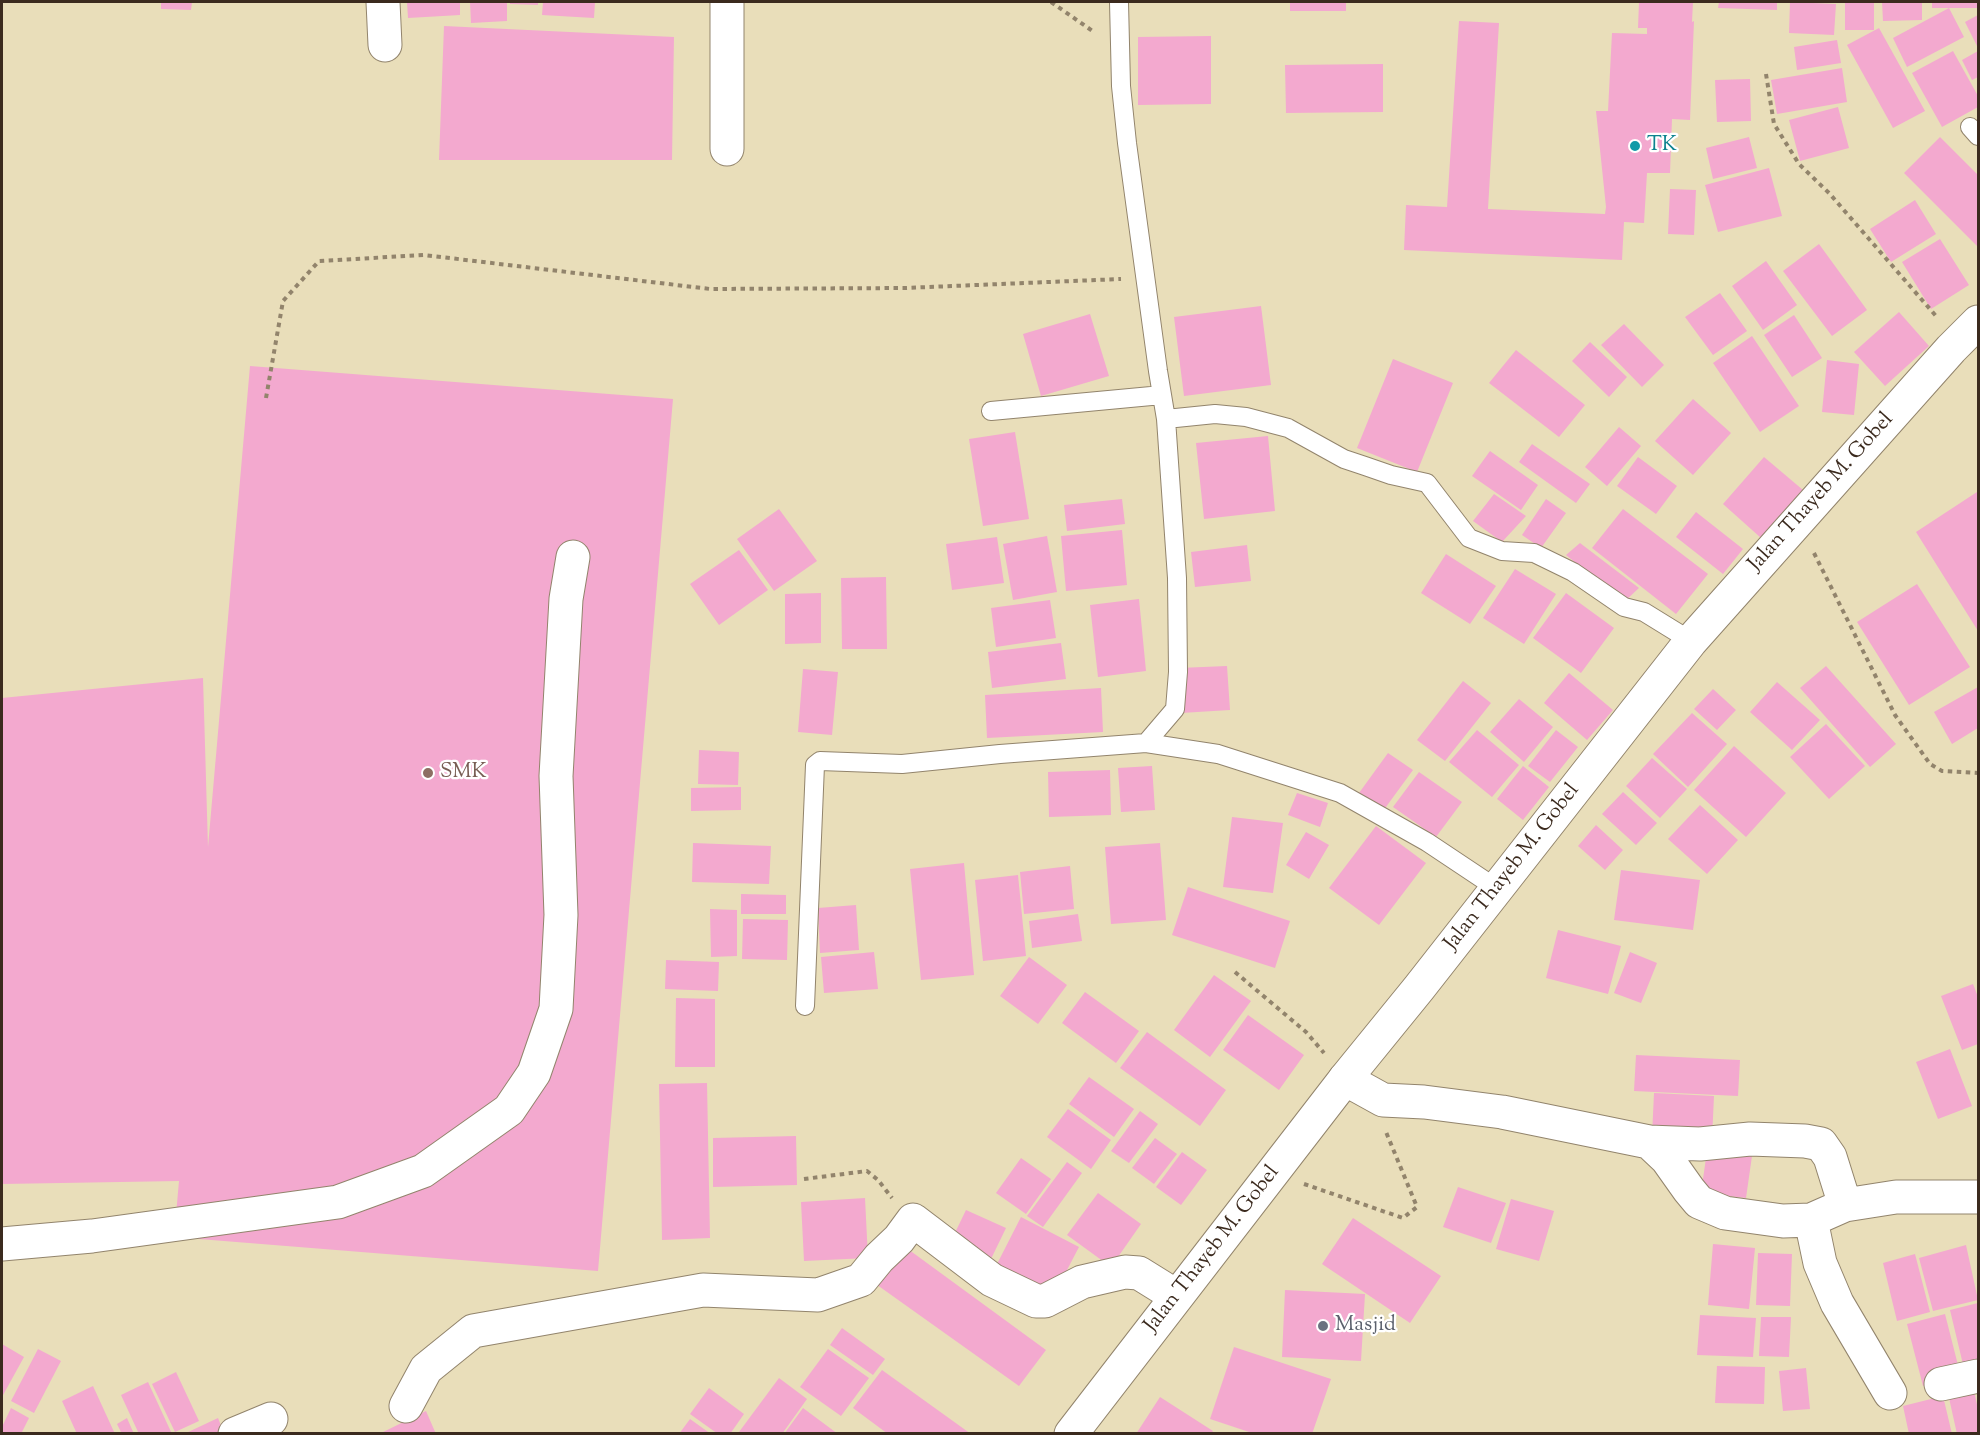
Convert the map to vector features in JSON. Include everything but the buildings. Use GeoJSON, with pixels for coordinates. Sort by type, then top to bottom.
{"type":"FeatureCollection","features":[{"type":"Feature","properties":{"kind":"street"},"geometry":{"type":"LineString","coordinates":[[382,2],[385,45]]}},
{"type":"Feature","properties":{"kind":"street"},"geometry":{"type":"LineString","coordinates":[[727,2],[727,149]]}},
{"type":"Feature","properties":{"kind":"street","name":"Jalan Thayeb M. Gobel"},"geometry":{"type":"LineString","coordinates":[[1071,1434],[1345,1079],[1691,641],[1797,520],[1978,322]]}},
{"type":"Feature","properties":{"kind":"street"},"geometry":{"type":"LineString","coordinates":[[2,1244],[92,1236],[338,1202],[423,1171],[508,1110],[534,1073],[556,1008],[561,915],[556,776],[566,599],[573,557]]}},
{"type":"Feature","properties":{"kind":"street"},"geometry":{"type":"LineString","coordinates":[[1345,1079],[1383,1100],[1424,1102],[1502,1112],[1649,1142],[1700,1144],[1750,1139],[1805,1140],[1821,1144],[1830,1157],[1845,1205]]}},
{"type":"Feature","properties":{"kind":"street"},"geometry":{"type":"LineString","coordinates":[[1649,1142],[1667,1159],[1699,1202],[1725,1213],[1783,1221],[1811,1220],[1845,1205],[1896,1197],[1978,1197]]}},
{"type":"Feature","properties":{"kind":"street"},"geometry":{"type":"LineString","coordinates":[[406,1406],[426,1369],[474,1331],[703,1290],[818,1295],[861,1280],[913,1220],[993,1280],[1036,1301],[1045,1301],[1082,1282],[1125,1272],[1139,1273],[1176,1296]]}},
{"type":"Feature","properties":{"kind":"street"},"geometry":{"type":"LineString","coordinates":[[1811,1220],[1820,1263],[1833,1293],[1890,1392]]}},
{"type":"Feature","properties":{"kind":"street"},"geometry":{"type":"LineString","coordinates":[[1941,1384],[1978,1376]]}},
{"type":"Feature","properties":{"kind":"street"},"geometry":{"type":"LineString","coordinates":[[235,1434],[271,1419]]}},
{"type":"Feature","properties":{"kind":"lane"},"geometry":{"type":"LineString","coordinates":[[1119,2],[1121,86],[1145,278],[1166,419],[1177,578],[1178,672],[1175,709],[1146,743]]}},
{"type":"Feature","properties":{"kind":"lane"},"geometry":{"type":"LineString","coordinates":[[991,411],[1162,395]]}},
{"type":"Feature","properties":{"kind":"lane"},"geometry":{"type":"LineString","coordinates":[[1166,419],[1215,414],[1246,417],[1288,428],[1344,459],[1391,475],[1427,483],[1469,538],[1502,551],[1534,553],[1574,572],[1624,607],[1644,612],[1691,641]]}},
{"type":"Feature","properties":{"kind":"lane"},"geometry":{"type":"LineString","coordinates":[[806,1006],[815,765],[820,761],[902,764],[1146,743],[1218,754],[1340,793],[1427,842],[1496,888]]}},
{"type":"Feature","properties":{"kind":"path"},"geometry":{"type":"LineString","coordinates":[[1051,2],[1120,49]]}},
{"type":"Feature","properties":{"kind":"path"},"geometry":{"type":"LineString","coordinates":[[1766,74],[1774,124],[1799,164],[1829,193],[1939,319],[1951,349]]}},
{"type":"Feature","properties":{"kind":"path"},"geometry":{"type":"LineString","coordinates":[[266,398],[284,301],[319,261],[424,255],[710,289],[905,288],[1145,278]]}},
{"type":"Feature","properties":{"kind":"path"},"geometry":{"type":"LineString","coordinates":[[1797,520],[1895,715],[1930,765],[1942,771],[1978,773]]}},
{"type":"Feature","properties":{"kind":"path"},"geometry":{"type":"LineString","coordinates":[[1234,972],[1306,1032],[1345,1079]]}},
{"type":"Feature","properties":{"kind":"path"},"geometry":{"type":"LineString","coordinates":[[1272,1174],[1402,1218],[1417,1207],[1386,1133],[1379,1124]]}},
{"type":"Feature","properties":{"kind":"path"},"geometry":{"type":"LineString","coordinates":[[804,1179],[867,1171],[913,1220]]}},
{"type":"Feature","properties":{"kind":"place","name":"TK"},"geometry":{"type":"Point","coordinates":[1635,146]}},
{"type":"Feature","properties":{"kind":"place","name":"SMK"},"geometry":{"type":"Point","coordinates":[428,773]}},
{"type":"Feature","properties":{"kind":"place","name":"Masjid"},"geometry":{"type":"Point","coordinates":[1323,1326]}}]}
